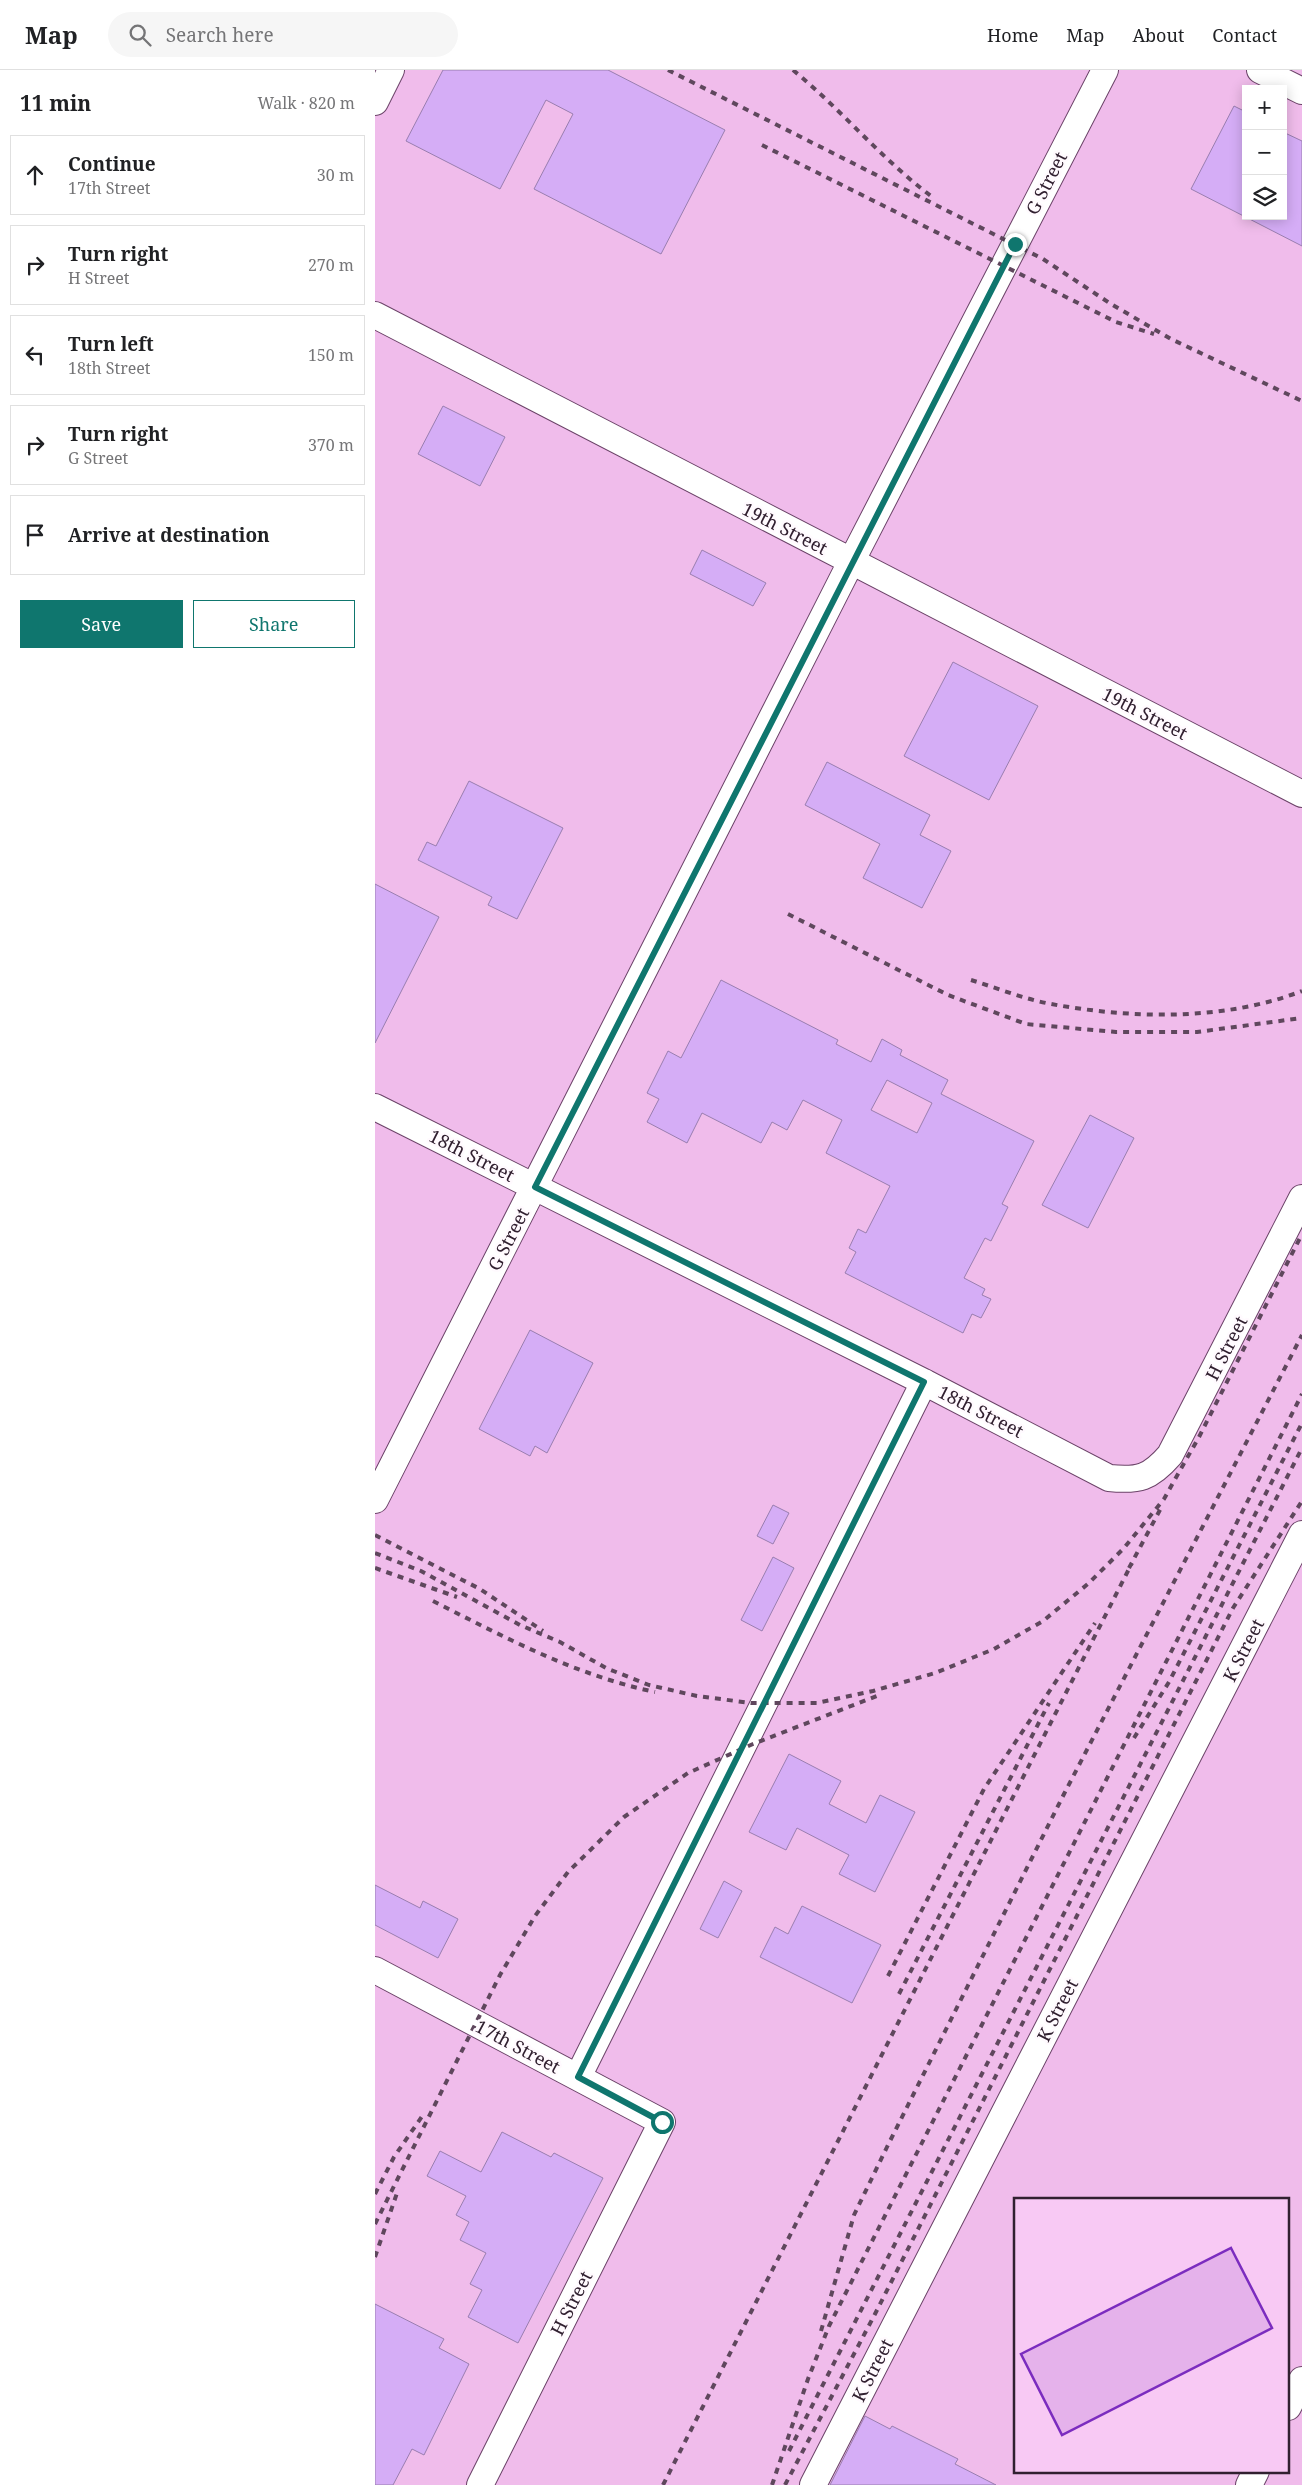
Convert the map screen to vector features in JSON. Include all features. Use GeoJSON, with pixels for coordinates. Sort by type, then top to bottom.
{"type":"FeatureCollection","features":[{"type":"Feature","properties":{"kind":"lane"},"geometry":{"type":"LineString","coordinates":[[375,102],[391,70]]}},
{"type":"Feature","properties":{"kind":"lane","name":"G Street"},"geometry":{"type":"LineString","coordinates":[[375,1500],[851,562],[1105,70]]}},
{"type":"Feature","properties":{"kind":"lane"},"geometry":{"type":"LineString","coordinates":[[1260,70],[1302,92]]}},
{"type":"Feature","properties":{"kind":"lane","name":"19th Street"},"geometry":{"type":"LineString","coordinates":[[375,315],[1302,794]]}},
{"type":"Feature","properties":{"kind":"lane","name":"18th Street"},"geometry":{"type":"LineString","coordinates":[[375,1107],[924,1382],[1109,1478],[1132,1480]]}},
{"type":"Feature","properties":{"kind":"lane","name":"H Street"},"geometry":{"type":"LineString","coordinates":[[1132,1480],[1155,1472],[1170,1455],[1302,1198]]}},
{"type":"Feature","properties":{"kind":"lane"},"geometry":{"type":"LineString","coordinates":[[578,2077],[924,1382]]}},
{"type":"Feature","properties":{"kind":"lane","name":"K Street"},"geometry":{"type":"LineString","coordinates":[[813,2485],[1302,1534]]}},
{"type":"Feature","properties":{"kind":"lane","name":"17th Street"},"geometry":{"type":"LineString","coordinates":[[375,1970],[662,2122]]}},
{"type":"Feature","properties":{"kind":"lane","name":"H Street"},"geometry":{"type":"LineString","coordinates":[[481,2485],[662,2122]]}},
{"type":"Feature","properties":{"kind":"lane"},"geometry":{"type":"LineString","coordinates":[[1289,2405],[1302,2380]]}},
{"type":"Feature","properties":{"kind":"lane"},"geometry":{"type":"LineString","coordinates":[[1249,2485],[1256,2472]]}},
{"type":"Feature","properties":{"kind":"shaded area"},"geometry":{"type":"Polygon","coordinates":[[[375,70],[1302,70],[1302,2485],[375,2485],[375,70]]]}},
{"type":"Feature","properties":{"kind":"building"},"geometry":{"type":"Polygon","coordinates":[[[443,70],[608,70],[725,130],[661,254],[534,189],[573,114],[546,100],[500,189],[406,141],[443,70]]]}},
{"type":"Feature","properties":{"kind":"building"},"geometry":{"type":"Polygon","coordinates":[[[1234,106],[1242,110],[1242,215],[1191,189],[1234,106]]]}},
{"type":"Feature","properties":{"kind":"building"},"geometry":{"type":"Polygon","coordinates":[[[1287,134],[1302,141],[1302,246],[1251,220],[1287,220],[1287,134]]]}},
{"type":"Feature","properties":{"kind":"building"},"geometry":{"type":"Polygon","coordinates":[[[443,406],[505,437],[480,486],[418,454],[443,406]]]}},
{"type":"Feature","properties":{"kind":"building"},"geometry":{"type":"Polygon","coordinates":[[[702,550],[766,583],[753,606],[690,574],[702,550]]]}},
{"type":"Feature","properties":{"kind":"building"},"geometry":{"type":"Polygon","coordinates":[[[953,662],[1038,706],[989,800],[904,756],[953,662]]]}},
{"type":"Feature","properties":{"kind":"building"},"geometry":{"type":"Polygon","coordinates":[[[827,762],[930,815],[920,835],[951,851],[922,908],[863,878],[880,844],[805,805],[827,762]]]}},
{"type":"Feature","properties":{"kind":"building"},"geometry":{"type":"Polygon","coordinates":[[[469,781],[563,828],[517,919],[488,905],[492,897],[418,860],[427,842],[436,846],[469,781]]]}},
{"type":"Feature","properties":{"kind":"building"},"geometry":{"type":"Polygon","coordinates":[[[375,884],[439,917],[375,1043],[375,884]]]}},
{"type":"Feature","properties":{"kind":"building"},"geometry":{"type":"Polygon","coordinates":[[[721,980],[838,1040],[836,1044],[871,1062],[882,1039],[902,1050],[900,1055],[948,1080],[941,1094],[1034,1141],[1002,1204],[1008,1207],[991,1241],[985,1238],[964,1278],[985,1289],[982,1295],[991,1299],[981,1318],[972,1314],[963,1333],[845,1273],[856,1252],[849,1248],[858,1229],[866,1233],[890,1186],[826,1153],[842,1120],[803,1100],[787,1130],[772,1122],[761,1143],[702,1113],[687,1143],[647,1122],[659,1099],[647,1093],[668,1051],[681,1058],[721,980]],[[887,1080],[871,1110],[917,1133],[932,1103],[887,1080]]]}},
{"type":"Feature","properties":{"kind":"building"},"geometry":{"type":"Polygon","coordinates":[[[1090,1115],[1134,1138],[1088,1228],[1042,1205],[1090,1115]]]}},
{"type":"Feature","properties":{"kind":"building"},"geometry":{"type":"Polygon","coordinates":[[[530,1330],[593,1363],[547,1453],[535,1446],[530,1456],[479,1429],[530,1330]]]}},
{"type":"Feature","properties":{"kind":"building"},"geometry":{"type":"Polygon","coordinates":[[[773,1505],[789,1513],[773,1544],[757,1536],[773,1505]]]}},
{"type":"Feature","properties":{"kind":"building"},"geometry":{"type":"Polygon","coordinates":[[[773,1557],[794,1568],[762,1631],[741,1620],[773,1557]]]}},
{"type":"Feature","properties":{"kind":"building"},"geometry":{"type":"Polygon","coordinates":[[[789,1754],[841,1781],[829,1804],[866,1823],[880,1795],[915,1812],[875,1892],[839,1874],[849,1855],[797,1828],[786,1850],[749,1832],[789,1754]]]}},
{"type":"Feature","properties":{"kind":"building"},"geometry":{"type":"Polygon","coordinates":[[[724,1881],[742,1891],[718,1938],[700,1929],[724,1881]]]}},
{"type":"Feature","properties":{"kind":"building"},"geometry":{"type":"Polygon","coordinates":[[[375,1885],[420,1908],[423,1901],[458,1919],[438,1958],[375,1925],[375,1885]]]}},
{"type":"Feature","properties":{"kind":"building"},"geometry":{"type":"Polygon","coordinates":[[[802,1906],[881,1945],[852,2003],[760,1957],[775,1927],[788,1934],[802,1906]]]}},
{"type":"Feature","properties":{"kind":"building"},"geometry":{"type":"Polygon","coordinates":[[[502,2132],[551,2157],[554,2153],[603,2178],[518,2343],[468,2317],[482,2290],[470,2284],[486,2253],[460,2240],[469,2222],[456,2215],[466,2196],[427,2176],[440,2151],[481,2172],[502,2132]]]}},
{"type":"Feature","properties":{"kind":"building"},"geometry":{"type":"Polygon","coordinates":[[[375,2304],[444,2339],[439,2348],[469,2364],[424,2455],[412,2449],[393,2485],[375,2485],[375,2304]]]}},
{"type":"Feature","properties":{"kind":"building"},"geometry":{"type":"Polygon","coordinates":[[[865,2416],[890,2429],[892,2426],[958,2459],[955,2464],[996,2485],[830,2485],[865,2416]]]}},
{"type":"Feature","properties":{"kind":"railway"},"geometry":{"type":"LineString","coordinates":[[668,70],[1043,259],[1111,304],[1171,339],[1302,401]]}},
{"type":"Feature","properties":{"kind":"railway"},"geometry":{"type":"LineString","coordinates":[[793,70],[898,169],[935,199]]}},
{"type":"Feature","properties":{"kind":"railway"},"geometry":{"type":"LineString","coordinates":[[762,145],[1116,322],[1154,334]]}},
{"type":"Feature","properties":{"kind":"railway"},"geometry":{"type":"LineString","coordinates":[[788,914],[948,995],[1026,1024],[1116,1032],[1197,1032],[1302,1018]]}},
{"type":"Feature","properties":{"kind":"railway"},"geometry":{"type":"LineString","coordinates":[[971,980],[1041,1002],[1114,1013],[1178,1014],[1210,1012],[1272,1001],[1302,991]]}},
{"type":"Feature","properties":{"kind":"railway"},"geometry":{"type":"LineString","coordinates":[[375,1553],[421,1571],[520,1625],[560,1642],[606,1668],[649,1685],[697,1696],[751,1703],[817,1703],[873,1691],[935,1673],[994,1649],[1043,1621],[1089,1583],[1124,1548],[1164,1499],[1199,1437],[1302,1234]]}},
{"type":"Feature","properties":{"kind":"railway"},"geometry":{"type":"LineString","coordinates":[[821,2331],[854,2215],[1064,1794],[1302,1335]]}},
{"type":"Feature","properties":{"kind":"railway"},"geometry":{"type":"LineString","coordinates":[[772,2485],[808,2379],[829,2326],[1302,1394]]}},
{"type":"Feature","properties":{"kind":"railway"},"geometry":{"type":"LineString","coordinates":[[1134,1738],[1169,1682],[1302,1423]]}},
{"type":"Feature","properties":{"kind":"railway"},"geometry":{"type":"LineString","coordinates":[[789,2451],[1302,1448]]}},
{"type":"Feature","properties":{"kind":"railway"},"geometry":{"type":"LineString","coordinates":[[785,2485],[875,2314],[1233,1608],[1302,1501]]}},
{"type":"Feature","properties":{"kind":"railway"},"geometry":{"type":"LineString","coordinates":[[1129,1568],[1161,1508]]}},
{"type":"Feature","properties":{"kind":"railway"},"geometry":{"type":"LineString","coordinates":[[375,1535],[480,1589],[543,1631]]}},
{"type":"Feature","properties":{"kind":"railway"},"geometry":{"type":"LineString","coordinates":[[663,2485],[1132,1563]]}},
{"type":"Feature","properties":{"kind":"railway"},"geometry":{"type":"LineString","coordinates":[[375,1568],[457,1597]]}},
{"type":"Feature","properties":{"kind":"railway"},"geometry":{"type":"LineString","coordinates":[[433,1601],[541,1654],[597,1676],[655,1692]]}},
{"type":"Feature","properties":{"kind":"railway"},"geometry":{"type":"LineString","coordinates":[[888,1976],[984,1789],[1095,1623]]}},
{"type":"Feature","properties":{"kind":"railway"},"geometry":{"type":"LineString","coordinates":[[375,2224],[500,1975],[535,1916],[568,1872],[624,1817],[688,1773],[753,1744],[882,1694]]}},
{"type":"Feature","properties":{"kind":"railway"},"geometry":{"type":"LineString","coordinates":[[899,1994],[1049,1703]]}},
{"type":"Feature","properties":{"kind":"railway"},"geometry":{"type":"LineString","coordinates":[[375,2194],[394,2157],[423,2115]]}},
{"type":"Feature","properties":{"kind":"railway"},"geometry":{"type":"LineString","coordinates":[[375,2257],[397,2193]]}},
{"type":"Feature","properties":{"kind":"route"},"geometry":{"type":"LineString","coordinates":[[662,2122],[578,2077],[924,1382],[535,1187],[851,562],[1015,244]]}}]}
